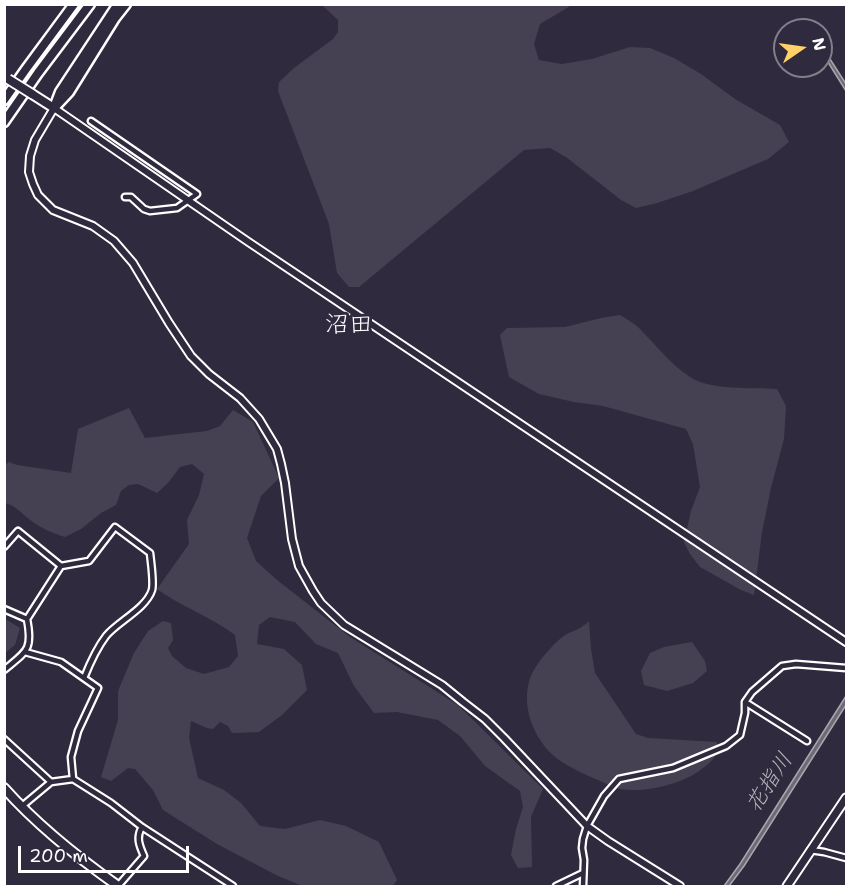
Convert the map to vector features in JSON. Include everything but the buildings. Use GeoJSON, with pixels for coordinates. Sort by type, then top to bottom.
{"type":"FeatureCollection","features":[{"type":"Feature","properties":{"kind":"highway"},"geometry":{"type":"LineString","coordinates":[[4,122],[90,4]]}},
{"type":"Feature","properties":{"kind":"highway"},"geometry":{"type":"LineString","coordinates":[[54,108],[60,92],[118,4]]}},
{"type":"Feature","properties":{"kind":"highway"},"geometry":{"type":"LineString","coordinates":[[54,108],[69,92],[126,4]]}},
{"type":"Feature","properties":{"kind":"highway"},"geometry":{"type":"LineString","coordinates":[[4,100],[74,5]]}},
{"type":"Feature","properties":{"kind":"main road"},"geometry":{"type":"LineString","coordinates":[[6,79],[54,108]]}},
{"type":"Feature","properties":{"kind":"main road"},"geometry":{"type":"LineString","coordinates":[[4,788],[21,808],[69,850],[118,886]]}},
{"type":"Feature","properties":{"kind":"main road"},"geometry":{"type":"LineString","coordinates":[[787,886],[846,798]]}},
{"type":"Feature","properties":{"kind":"street"},"geometry":{"type":"LineString","coordinates":[[680,886],[608,842],[587,826],[484,719],[441,685],[344,625],[321,603],[299,566],[292,539],[281,464],[277,449],[260,419],[240,398],[209,374],[191,356],[122,249],[93,226],[53,210],[38,195],[30,176],[30,156],[35,140],[54,108],[247,241],[846,642]]}},
{"type":"Feature","properties":{"kind":"street"},"geometry":{"type":"LineString","coordinates":[[91,121],[197,194],[177,208],[150,211],[144,209],[131,197],[125,198]]}},
{"type":"Feature","properties":{"kind":"street"},"geometry":{"type":"LineString","coordinates":[[4,670],[25,652],[31,638],[27,619],[61,566],[89,561],[115,526],[150,553],[152,589],[146,601],[107,634],[96,651],[84,678]]}},
{"type":"Feature","properties":{"kind":"street"},"geometry":{"type":"LineString","coordinates":[[4,546],[18,531],[61,566]]}},
{"type":"Feature","properties":{"kind":"street"},"geometry":{"type":"LineString","coordinates":[[4,609],[27,619]]}},
{"type":"Feature","properties":{"kind":"street"},"geometry":{"type":"LineString","coordinates":[[25,652],[61,662],[98,688],[78,731],[71,757],[72,779]]}},
{"type":"Feature","properties":{"kind":"street"},"geometry":{"type":"LineString","coordinates":[[583,886],[582,848],[587,826],[604,796],[619,779],[674,768],[726,746],[740,735],[745,702],[752,692],[782,666],[796,664],[846,668]]}},
{"type":"Feature","properties":{"kind":"street"},"geometry":{"type":"LineString","coordinates":[[745,702],[807,741]]}},
{"type":"Feature","properties":{"kind":"street"},"geometry":{"type":"LineString","coordinates":[[4,739],[51,782]]}},
{"type":"Feature","properties":{"kind":"street"},"geometry":{"type":"LineString","coordinates":[[21,808],[51,782],[72,779],[233,886]]}},
{"type":"Feature","properties":{"kind":"street"},"geometry":{"type":"LineString","coordinates":[[118,886],[144,856],[139,845],[138,834],[142,827]]}},
{"type":"Feature","properties":{"kind":"street"},"geometry":{"type":"LineString","coordinates":[[810,850],[846,858]]}},
{"type":"Feature","properties":{"kind":"street"},"geometry":{"type":"LineString","coordinates":[[556,886],[583,873]]}},
{"type":"Feature","properties":{"kind":"shaded area"},"geometry":{"type":"Polygon","coordinates":[[[322,5],[572,5],[540,24],[534,44],[539,60],[562,64],[592,59],[630,47],[650,48],[674,58],[735,99],[780,125],[789,142],[768,159],[693,191],[636,208],[621,200],[566,157],[550,148],[524,150],[359,287],[349,287],[337,273],[329,224],[278,91],[279,82],[333,39],[338,32],[338,20],[322,5]]]}},
{"type":"Feature","properties":{"kind":"shaded area"},"geometry":{"type":"Polygon","coordinates":[[[833,64],[846,84],[846,91],[833,70],[833,64]]]}},
{"type":"Feature","properties":{"kind":"shaded area"},"geometry":{"type":"Polygon","coordinates":[[[620,315],[637,326],[690,377],[709,384],[732,388],[777,389],[786,406],[784,439],[762,532],[754,595],[700,567],[684,542],[691,511],[700,487],[693,444],[686,429],[603,406],[539,394],[509,377],[500,335],[507,328],[565,327],[620,315]]]}},
{"type":"Feature","properties":{"kind":"shaded area"},"geometry":{"type":"Polygon","coordinates":[[[129,408],[145,438],[207,431],[220,426],[233,410],[253,422],[279,478],[261,496],[247,538],[256,561],[350,637],[458,705],[543,789],[531,817],[532,867],[518,868],[511,855],[523,807],[520,791],[485,766],[460,736],[438,720],[397,712],[374,713],[354,686],[338,653],[316,644],[295,622],[270,617],[259,625],[257,644],[284,649],[302,665],[307,690],[282,715],[259,732],[232,733],[228,726],[220,722],[213,729],[191,721],[189,738],[198,778],[224,790],[241,803],[260,826],[285,829],[320,820],[346,826],[379,842],[397,880],[393,886],[303,886],[278,876],[217,844],[163,810],[153,790],[135,769],[128,768],[111,781],[101,777],[118,720],[118,691],[134,653],[148,631],[163,621],[171,623],[173,640],[168,648],[172,656],[186,668],[204,674],[229,667],[238,656],[235,635],[157,589],[189,544],[187,520],[199,495],[204,474],[192,464],[180,467],[157,493],[138,484],[129,485],[121,491],[116,505],[65,537],[42,528],[5,503],[5,465],[9,462],[71,473],[78,429],[129,408]]]}},
{"type":"Feature","properties":{"kind":"shaded area"},"geometry":{"type":"Polygon","coordinates":[[[5,619],[20,628],[15,645],[5,653],[5,619]]]}},
{"type":"Feature","properties":{"kind":"shaded area"},"geometry":{"type":"Polygon","coordinates":[[[589,621],[595,673],[636,734],[648,738],[717,742],[717,752],[707,765],[691,776],[672,784],[640,790],[620,789],[569,766],[545,747],[532,725],[529,713],[527,700],[531,676],[540,661],[558,641],[589,621]]]}},
{"type":"Feature","properties":{"kind":"shaded area"},"geometry":{"type":"Polygon","coordinates":[[[692,642],[705,661],[707,671],[693,683],[667,691],[644,685],[641,671],[650,653],[664,647],[692,642]]]}},
{"type":"Feature","properties":{"kind":"shaded area","name":"花指川"},"geometry":{"type":"Polygon","coordinates":[[[846,696],[846,705],[744,866],[729,886],[724,886],[740,864],[846,696]]]}},
{"type":"Feature","properties":{"kind":"district","name":"沼田"},"geometry":{"type":"Point","coordinates":[349,326]}}]}
